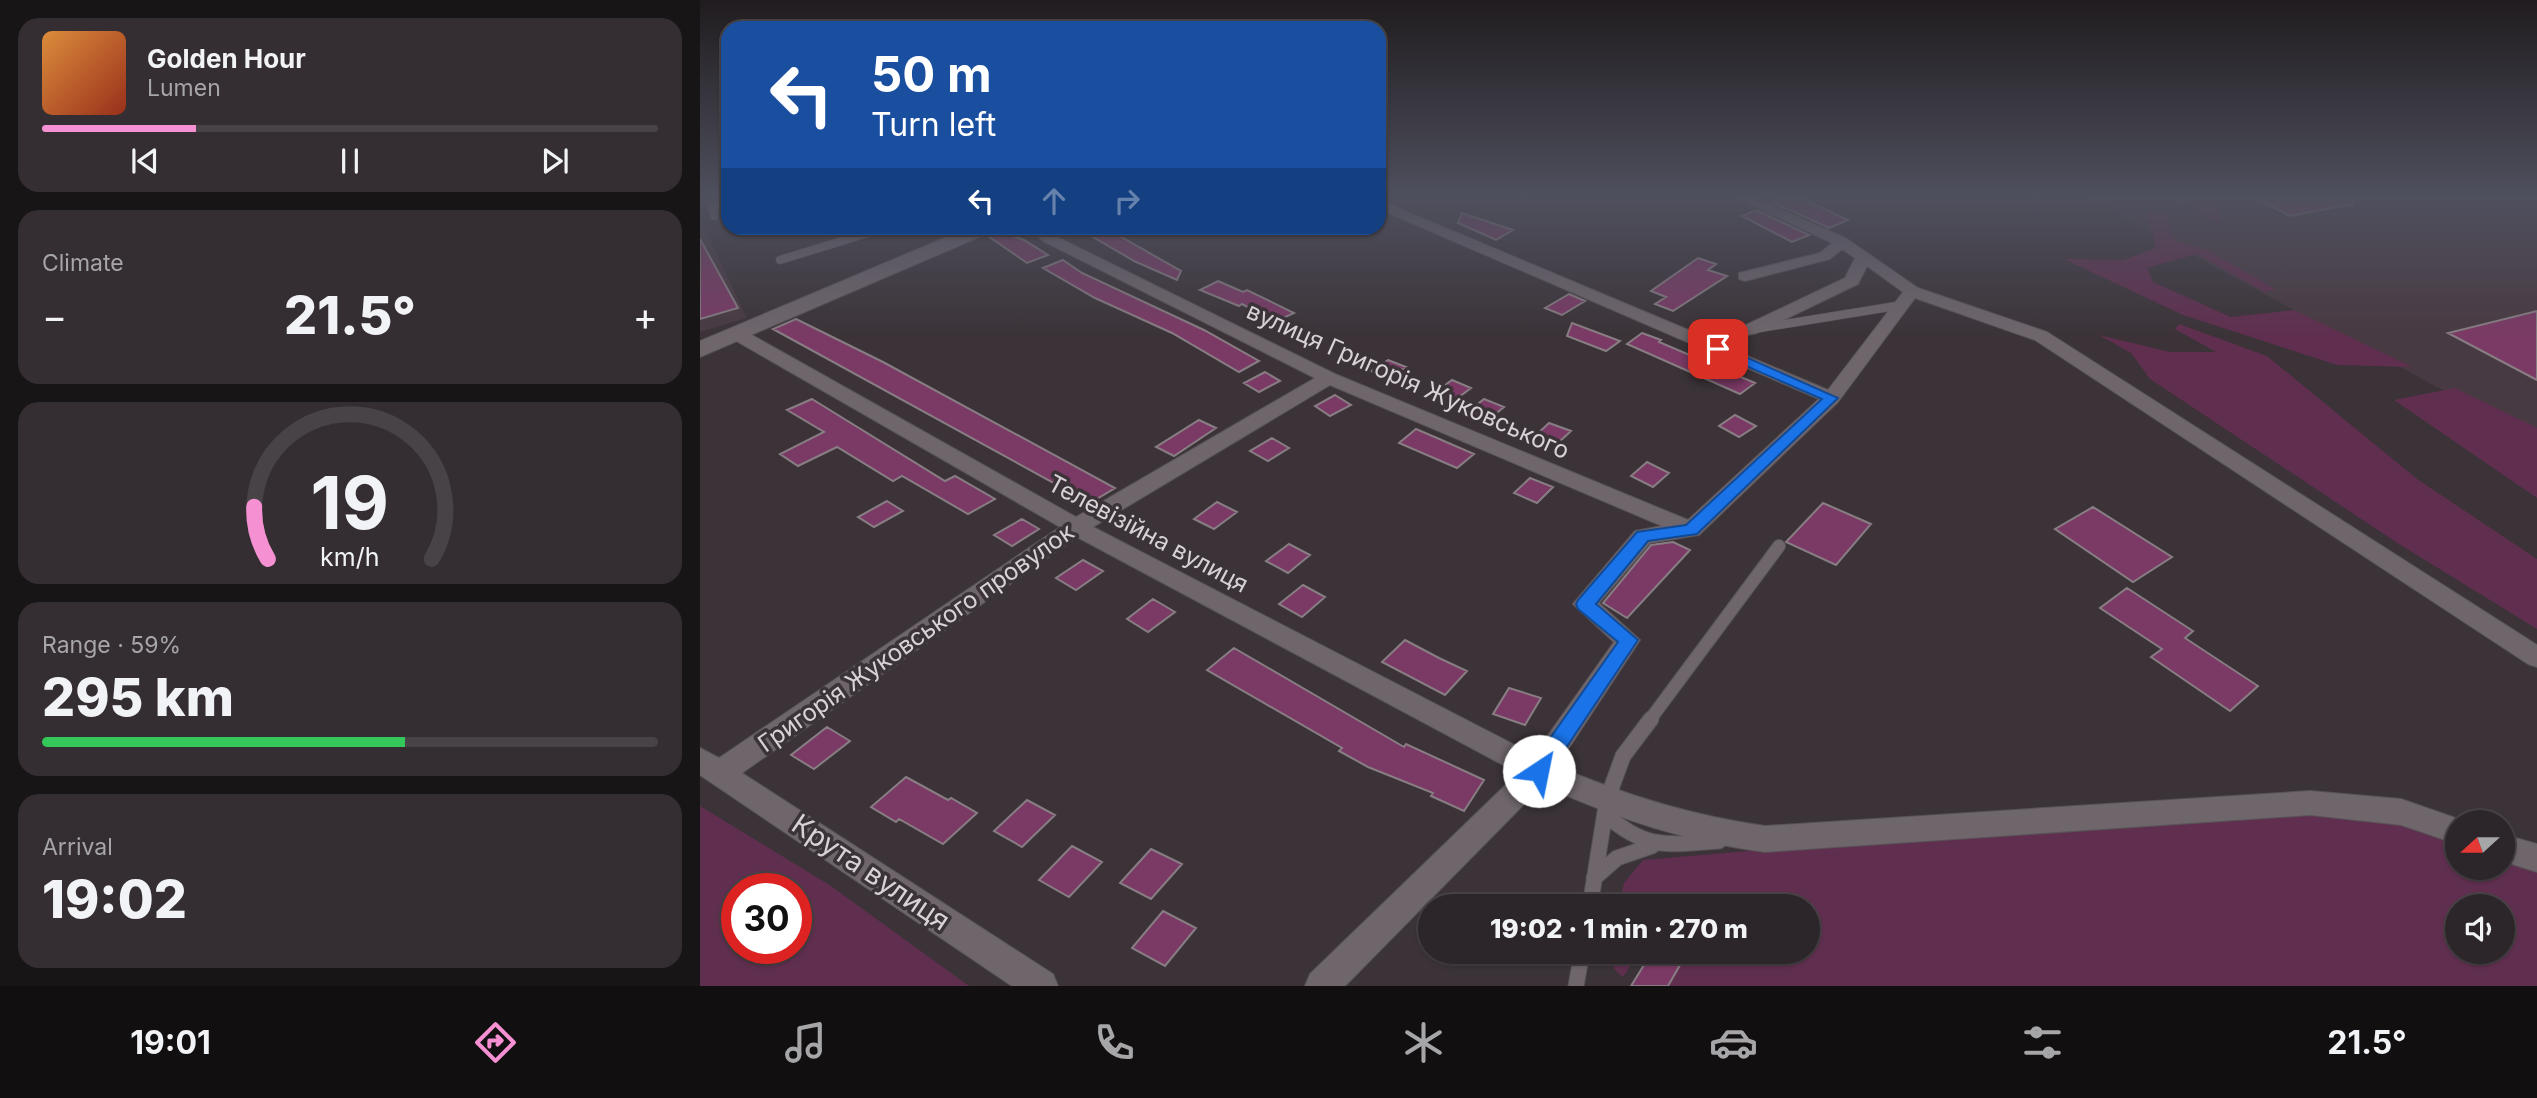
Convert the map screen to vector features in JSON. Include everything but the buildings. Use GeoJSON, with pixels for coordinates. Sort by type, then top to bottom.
{"type":"FeatureCollection","features":[{"type":"Feature","properties":{"kind":"street"},"geometry":{"type":"LineString","coordinates":[[700,350],[951,242]]}},
{"type":"Feature","properties":{"kind":"street","name":"вулиця Григорія Жуковського"},"geometry":{"type":"LineString","coordinates":[[1056,242],[1329,378],[1691,530]]}},
{"type":"Feature","properties":{"kind":"street"},"geometry":{"type":"LineString","coordinates":[[1468,242],[1831,398]]}},
{"type":"Feature","properties":{"kind":"street"},"geometry":{"type":"LineString","coordinates":[[1745,276],[1825,256],[1842,242],[1863,257],[1907,298],[2041,335],[2109,383],[2537,657]]}},
{"type":"Feature","properties":{"kind":"street"},"geometry":{"type":"LineString","coordinates":[[1696,340],[1751,329],[1852,281],[1863,257]]}},
{"type":"Feature","properties":{"kind":"street"},"geometry":{"type":"LineString","coordinates":[[1322,986],[1539,771],[1629,640],[1585,604],[1643,536],[1691,530],[1831,398],[1907,298]]}},
{"type":"Feature","properties":{"kind":"street","name":"Телевізійна вулиця"},"geometry":{"type":"LineString","coordinates":[[737,334],[1076,527],[1606,807],[1729,835],[1760,838],[2310,803],[2401,812],[2445,827]]}},
{"type":"Feature","properties":{"kind":"street","name":"Григорія Жуковського провулок"},"geometry":{"type":"LineString","coordinates":[[710,766],[1076,527],[1329,378]]}},
{"type":"Feature","properties":{"kind":"street","name":"Крута вулиця"},"geometry":{"type":"LineString","coordinates":[[710,766],[1041,986]]}},
{"type":"Feature","properties":{"kind":"street"},"geometry":{"type":"LineString","coordinates":[[2515,851],[2537,858]]}},
{"type":"Feature","properties":{"kind":"lane"},"geometry":{"type":"LineString","coordinates":[[780,260],[838,242]]}},
{"type":"Feature","properties":{"kind":"lane"},"geometry":{"type":"LineString","coordinates":[[1751,329],[1907,298]]}},
{"type":"Feature","properties":{"kind":"lane"},"geometry":{"type":"LineString","coordinates":[[1592,894],[1606,807],[1623,756],[1779,546]]}},
{"type":"Feature","properties":{"kind":"lane"},"geometry":{"type":"LineString","coordinates":[[1606,807],[1627,835],[1642,843],[1658,845]]}},
{"type":"Feature","properties":{"kind":"lane"},"geometry":{"type":"LineString","coordinates":[[1594,878],[1624,854],[1658,845],[1760,838]]}},
{"type":"Feature","properties":{"kind":"lane"},"geometry":{"type":"LineString","coordinates":[[1576,986],[1580,964]]}},
{"type":"Feature","properties":{"kind":"shaded area"},"geometry":{"type":"Polygon","coordinates":[[[700,242],[711,242],[747,318],[700,332],[700,242]]]}},
{"type":"Feature","properties":{"kind":"shaded area"},"geometry":{"type":"Polygon","coordinates":[[[2155,242],[2180,242],[2209,251],[2275,289],[2265,292],[2197,254],[2147,268],[2153,282],[2231,317],[2294,310],[2412,367],[2337,365],[2183,315],[2064,259],[2123,260],[2156,248],[2155,242]]]}},
{"type":"Feature","properties":{"kind":"shaded area"},"geometry":{"type":"Polygon","coordinates":[[[2170,242],[2537,242],[2537,441],[2170,242]]]}},
{"type":"Feature","properties":{"kind":"shaded area"},"geometry":{"type":"Polygon","coordinates":[[[2179,324],[2267,356],[2417,479],[2537,559],[2537,629],[2399,544],[2150,379],[2131,353],[2099,335],[2170,352],[2216,352],[2175,329],[2179,324]]]}},
{"type":"Feature","properties":{"kind":"shaded area"},"geometry":{"type":"Polygon","coordinates":[[[2455,388],[2537,428],[2537,498],[2394,400],[2455,388]]]}},
{"type":"Feature","properties":{"kind":"shaded area"},"geometry":{"type":"Polygon","coordinates":[[[2310,803],[2445,829],[2445,880],[2515,880],[2515,851],[2537,858],[2537,986],[1668,986],[1663,964],[1820,964],[1820,894],[1622,894],[1624,883],[1643,860],[2310,803]]]}},
{"type":"Feature","properties":{"kind":"shaded area"},"geometry":{"type":"Polygon","coordinates":[[[700,806],[810,873],[721,873],[721,964],[812,964],[812,874],[969,986],[700,986],[700,806]]]}},
{"type":"Feature","properties":{"kind":"shaded area"},"geometry":{"type":"Polygon","coordinates":[[[1613,964],[1631,964],[1623,977],[1614,969],[1613,964]]]}},
{"type":"Feature","properties":{"kind":"route"},"geometry":{"type":"LineString","coordinates":[[1539,771],[1629,640],[1585,604],[1643,536],[1691,530],[1831,398],[1718,349]]}}]}
